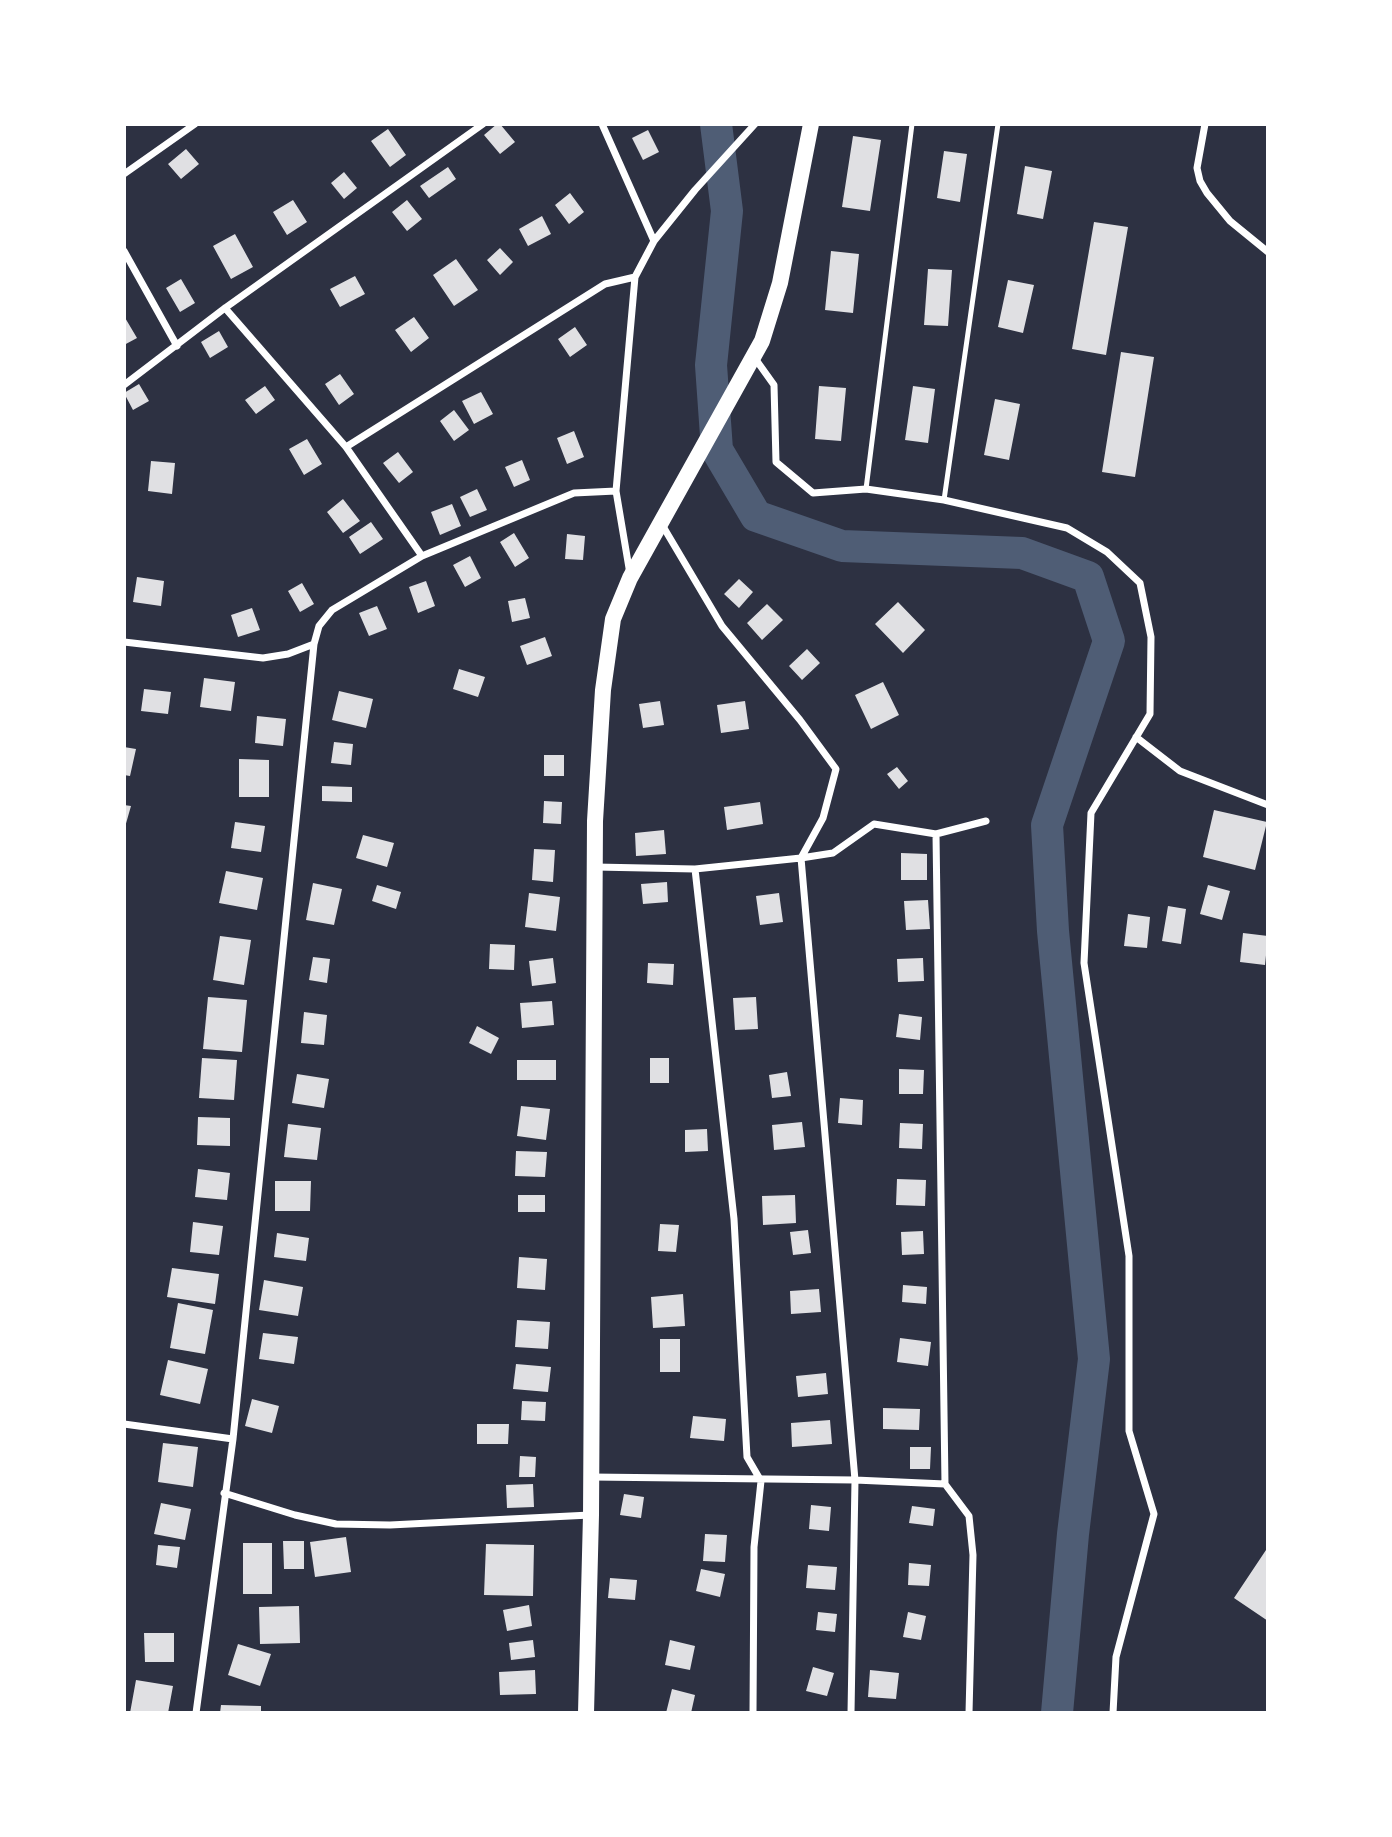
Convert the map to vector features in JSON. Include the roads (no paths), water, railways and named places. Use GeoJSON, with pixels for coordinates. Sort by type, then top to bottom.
{"type":"FeatureCollection","features":[{"type":"Feature","properties":{"kind":"main road"},"geometry":{"type":"LineString","coordinates":[[586,1713],[592,1515],[595,821],[603,690],[613,619],[630,578],[762,341],[780,283],[811,124]]}},
{"type":"Feature","properties":{"kind":"street"},"geometry":{"type":"LineString","coordinates":[[124,174],[195,124]]}},
{"type":"Feature","properties":{"kind":"street"},"geometry":{"type":"LineString","coordinates":[[124,385],[225,308],[484,124]]}},
{"type":"Feature","properties":{"kind":"street"},"geometry":{"type":"LineString","coordinates":[[602,124],[654,241]]}},
{"type":"Feature","properties":{"kind":"street"},"geometry":{"type":"LineString","coordinates":[[630,578],[616,491],[635,277],[654,241],[695,190],[755,124]]}},
{"type":"Feature","properties":{"kind":"street"},"geometry":{"type":"LineString","coordinates":[[1205,124],[1197,168],[1200,181],[1206,193],[1230,221],[1268,252]]}},
{"type":"Feature","properties":{"kind":"street"},"geometry":{"type":"LineString","coordinates":[[124,251],[177,346]]}},
{"type":"Feature","properties":{"kind":"street"},"geometry":{"type":"LineString","coordinates":[[346,447],[604,284],[635,277]]}},
{"type":"Feature","properties":{"kind":"street"},"geometry":{"type":"LineString","coordinates":[[225,308],[346,447],[422,556]]}},
{"type":"Feature","properties":{"kind":"street"},"geometry":{"type":"LineString","coordinates":[[753,356],[774,385],[776,463],[813,492],[866,489],[944,500],[1067,528],[1107,552],[1140,583],[1151,637],[1150,714],[1091,813],[1084,963],[1129,1256],[1129,1431],[1154,1514],[1116,1657],[1113,1713]]}},
{"type":"Feature","properties":{"kind":"street"},"geometry":{"type":"LineString","coordinates":[[196,1713],[233,1439],[314,643],[319,626],[332,610],[422,556],[574,493],[616,491]]}},
{"type":"Feature","properties":{"kind":"street"},"geometry":{"type":"LineString","coordinates":[[664,516],[722,626],[800,720],[836,769],[823,818],[801,858],[855,1480],[851,1713]]}},
{"type":"Feature","properties":{"kind":"street"},"geometry":{"type":"LineString","coordinates":[[124,642],[263,658],[288,654],[314,643]]}},
{"type":"Feature","properties":{"kind":"street"},"geometry":{"type":"LineString","coordinates":[[1136,737],[1180,771],[1268,805]]}},
{"type":"Feature","properties":{"kind":"street"},"geometry":{"type":"LineString","coordinates":[[595,867],[695,869],[801,858],[833,853],[874,824],[936,834],[986,821]]}},
{"type":"Feature","properties":{"kind":"street"},"geometry":{"type":"LineString","coordinates":[[936,834],[945,1484],[969,1516],[973,1555],[969,1713]]}},
{"type":"Feature","properties":{"kind":"street"},"geometry":{"type":"LineString","coordinates":[[695,869],[734,1219],[747,1457],[761,1480],[754,1548],[753,1713]]}},
{"type":"Feature","properties":{"kind":"street"},"geometry":{"type":"LineString","coordinates":[[124,1424],[233,1439]]}},
{"type":"Feature","properties":{"kind":"street"},"geometry":{"type":"LineString","coordinates":[[591,1477],[855,1480],[945,1484]]}},
{"type":"Feature","properties":{"kind":"street"},"geometry":{"type":"LineString","coordinates":[[224,1493],[295,1515],[336,1524],[390,1525],[592,1515]]}},
{"type":"Feature","properties":{"kind":"lane"},"geometry":{"type":"LineString","coordinates":[[866,489],[912,124]]}},
{"type":"Feature","properties":{"kind":"lane"},"geometry":{"type":"LineString","coordinates":[[944,500],[998,124]]}},
{"type":"Feature","properties":{"kind":"waterway"},"geometry":{"type":"LineString","coordinates":[[716,124],[727,211],[711,365],[717,450],[756,516],[842,546],[1022,553],[1088,577],[1109,641],[1047,825],[1053,931],[1094,1359],[1073,1534],[1057,1713]]}}]}
